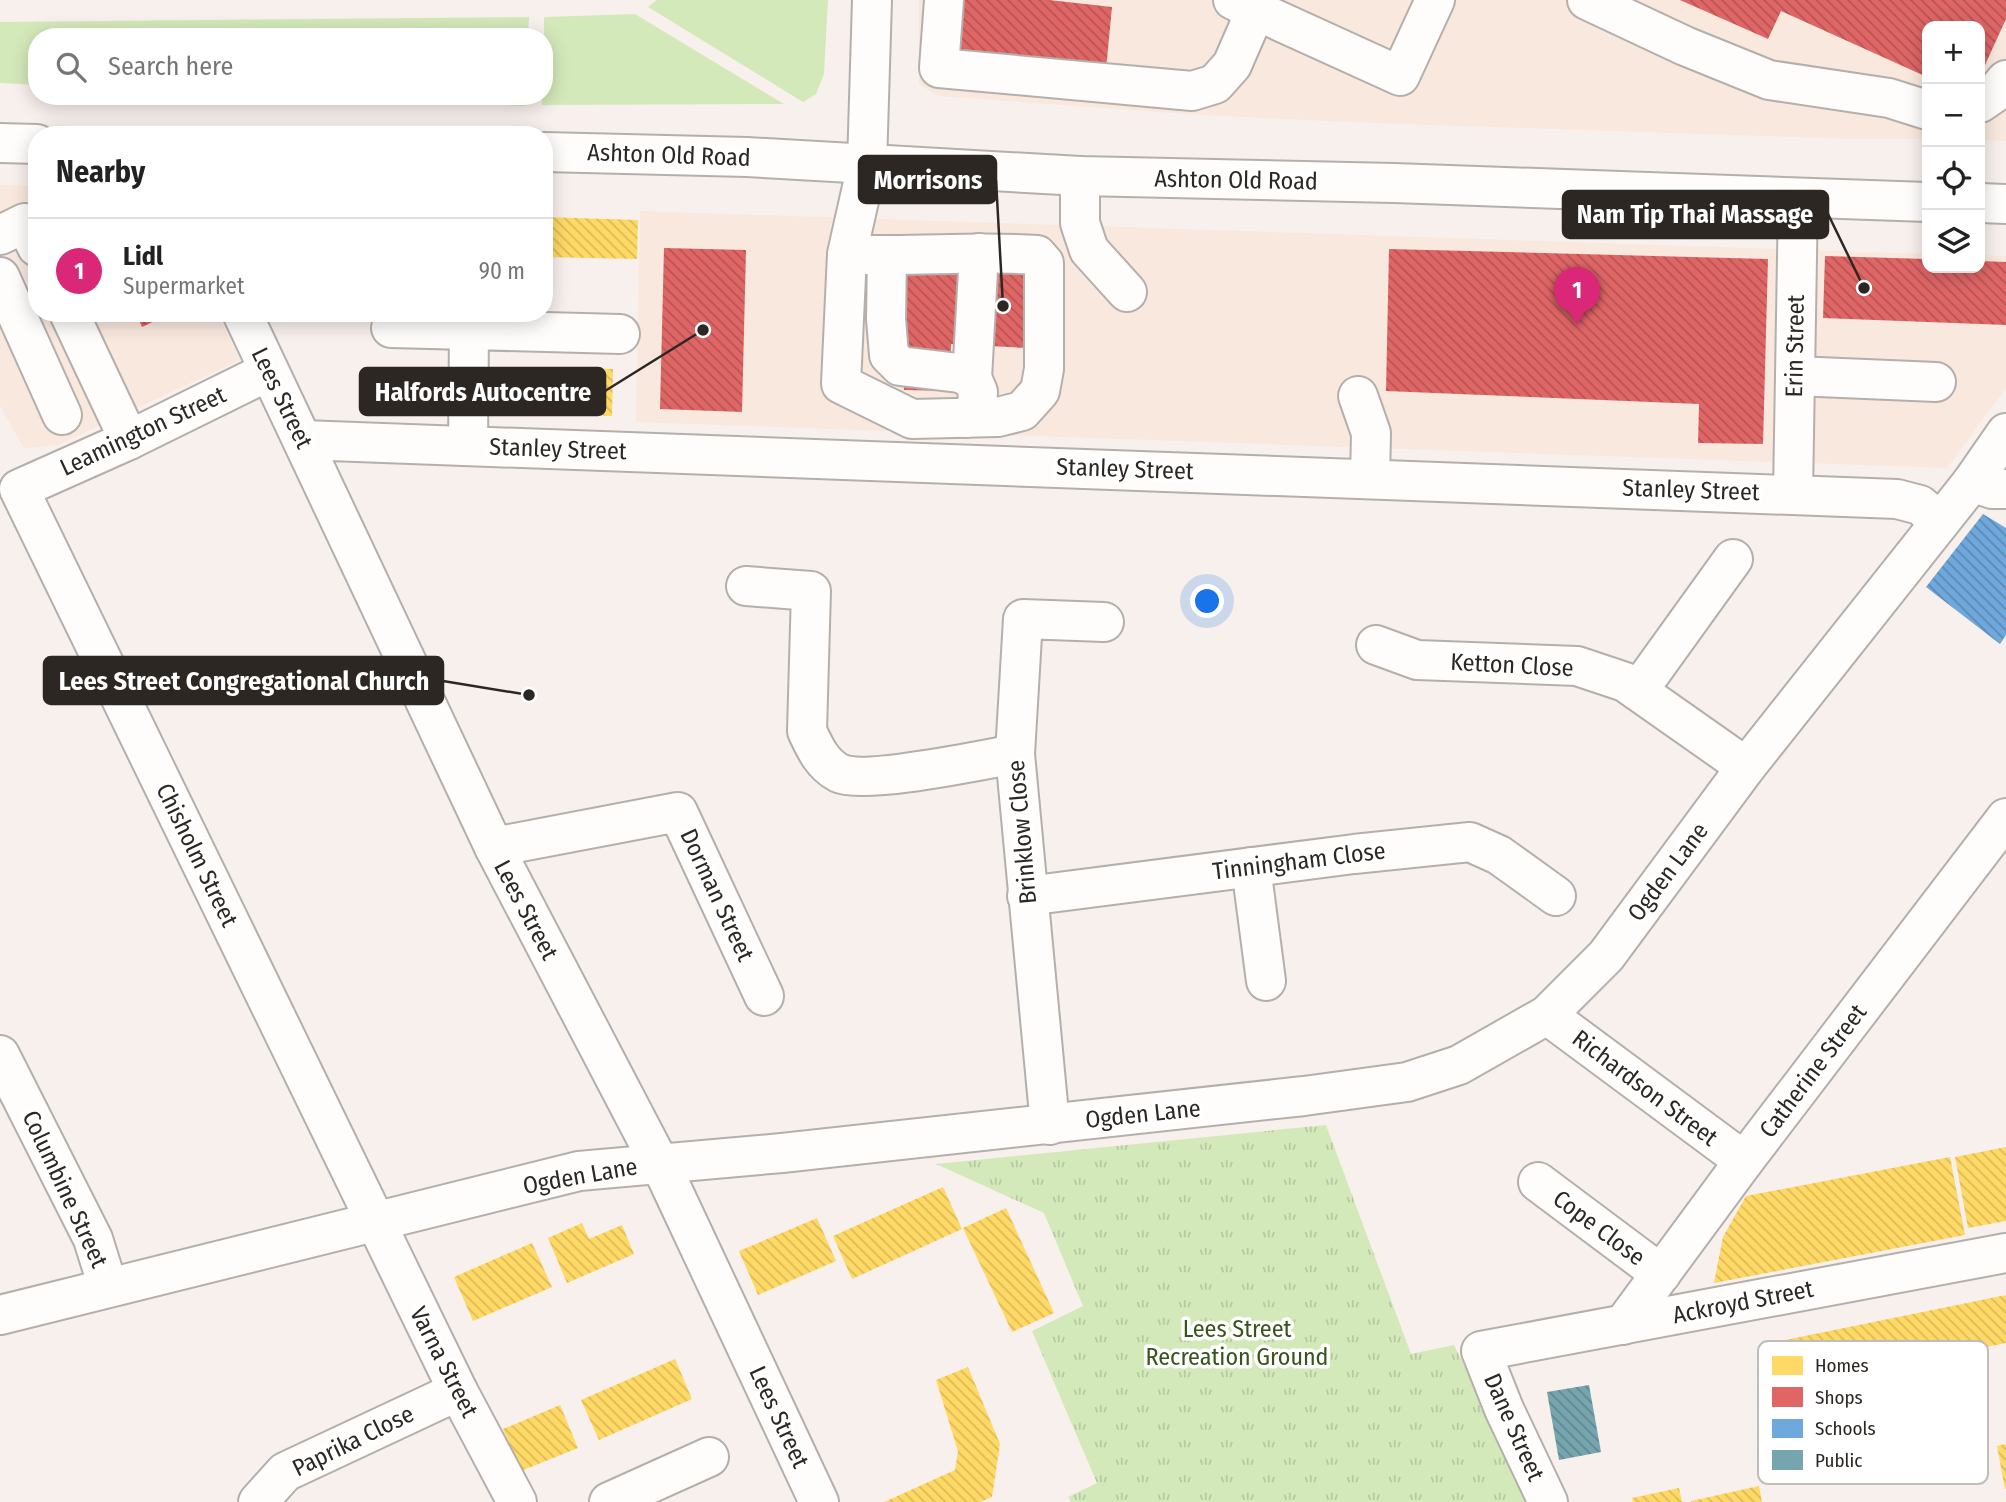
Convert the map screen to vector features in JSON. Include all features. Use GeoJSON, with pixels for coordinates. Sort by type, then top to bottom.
{"type":"FeatureCollection","features":[{"type":"Feature","properties":{"kind":"main road"},"geometry":{"type":"LineString","coordinates":[[847,254],[1037,255],[1044,263],[1044,369],[1040,391],[1022,411],[998,417],[912,419],[841,384],[847,254],[867,165],[872,0]]}},
{"type":"Feature","properties":{"kind":"main road"},"geometry":{"type":"LineString","coordinates":[[944,0],[939,68],[1192,91],[1215,83],[1232,65],[1249,26],[1242,4]]}},
{"type":"Feature","properties":{"kind":"main road"},"geometry":{"type":"LineString","coordinates":[[1242,4],[1401,76],[1436,0]]}},
{"type":"Feature","properties":{"kind":"main road"},"geometry":{"type":"LineString","coordinates":[[1587,0],[1685,46],[1769,80],[1889,98],[1922,108]]}},
{"type":"Feature","properties":{"kind":"main road"},"geometry":{"type":"LineString","coordinates":[[1985,100],[2006,80]]}},
{"type":"Feature","properties":{"kind":"main road"},"geometry":{"type":"LineString","coordinates":[[0,143],[28,144]]}},
{"type":"Feature","properties":{"kind":"main road","name":"Ashton Old Road"},"geometry":{"type":"LineString","coordinates":[[553,152],[747,157],[1080,176],[1394,183],[1922,202]]}},
{"type":"Feature","properties":{"kind":"main road"},"geometry":{"type":"LineString","coordinates":[[1080,176],[1080,223],[1089,250],[1127,292]]}},
{"type":"Feature","properties":{"kind":"main road","name":"Erin Street"},"geometry":{"type":"LineString","coordinates":[[1793,494],[1798,198]]}},
{"type":"Feature","properties":{"kind":"main road"},"geometry":{"type":"LineString","coordinates":[[1985,203],[2006,204]]}},
{"type":"Feature","properties":{"kind":"main road"},"geometry":{"type":"LineString","coordinates":[[0,235],[25,223],[28,229]]}},
{"type":"Feature","properties":{"kind":"main road"},"geometry":{"type":"LineString","coordinates":[[966,418],[976,409],[978,392],[972,377],[979,253]]}},
{"type":"Feature","properties":{"kind":"main road"},"geometry":{"type":"LineString","coordinates":[[887,256],[886,319],[889,355],[900,366],[972,377]]}},
{"type":"Feature","properties":{"kind":"main road"},"geometry":{"type":"LineString","coordinates":[[0,277],[62,415]]}},
{"type":"Feature","properties":{"kind":"main road"},"geometry":{"type":"LineString","coordinates":[[73,322],[129,440]]}},
{"type":"Feature","properties":{"kind":"main road","name":"Lees Street"},"geometry":{"type":"LineString","coordinates":[[246,322],[267,372],[303,440],[494,847],[660,1164],[819,1502]]}},
{"type":"Feature","properties":{"kind":"main road"},"geometry":{"type":"LineString","coordinates":[[391,328],[620,334]]}},
{"type":"Feature","properties":{"kind":"main road"},"geometry":{"type":"LineString","coordinates":[[468,446],[469,330]]}},
{"type":"Feature","properties":{"kind":"main road","name":"Leamington Street"},"geometry":{"type":"LineString","coordinates":[[19,489],[129,440],[267,372]]}},
{"type":"Feature","properties":{"kind":"main road"},"geometry":{"type":"LineString","coordinates":[[1795,376],[1936,382]]}},
{"type":"Feature","properties":{"kind":"main road","name":"Ogden Lane"},"geometry":{"type":"LineString","coordinates":[[0,1315],[579,1171],[1050,1125],[1304,1096],[1407,1082],[1459,1065],[1547,1015],[1606,956],[1746,767],[1940,522],[1989,485],[2006,433]]}},
{"type":"Feature","properties":{"kind":"main road","name":"Stanley Street"},"geometry":{"type":"LineString","coordinates":[[303,440],[1898,499],[1920,505],[1940,522]]}},
{"type":"Feature","properties":{"kind":"main road","name":"Chisholm Street"},"geometry":{"type":"LineString","coordinates":[[19,489],[374,1221]]}},
{"type":"Feature","properties":{"kind":"main road"},"geometry":{"type":"LineString","coordinates":[[1638,691],[1733,559]]}},
{"type":"Feature","properties":{"kind":"main road"},"geometry":{"type":"LineString","coordinates":[[746,586],[811,591],[807,731],[815,750],[842,775],[885,775],[1015,754]]}},
{"type":"Feature","properties":{"kind":"main road","name":"Brinklow Close"},"geometry":{"type":"LineString","coordinates":[[1050,1125],[1015,754],[1023,619],[1104,622]]}},
{"type":"Feature","properties":{"kind":"main road","name":"Ketton Close"},"geometry":{"type":"LineString","coordinates":[[1376,645],[1417,660],[1577,666],[1625,682],[1746,767]]}},
{"type":"Feature","properties":{"kind":"main road","name":"Dorman Street"},"geometry":{"type":"LineString","coordinates":[[494,847],[678,812],[764,996]]}},
{"type":"Feature","properties":{"kind":"main road","name":"Catherine Street"},"geometry":{"type":"LineString","coordinates":[[1623,1325],[1744,1161],[2004,822]]}},
{"type":"Feature","properties":{"kind":"main road","name":"Tinningham Close"},"geometry":{"type":"LineString","coordinates":[[1027,896],[1470,842],[1499,855],[1556,896]]}},
{"type":"Feature","properties":{"kind":"main road"},"geometry":{"type":"LineString","coordinates":[[1251,867],[1266,981]]}},
{"type":"Feature","properties":{"kind":"main road","name":"Richardson Street"},"geometry":{"type":"LineString","coordinates":[[1547,1015],[1744,1161]]}},
{"type":"Feature","properties":{"kind":"main road","name":"Columbine Street"},"geometry":{"type":"LineString","coordinates":[[0,1055],[93,1239],[108,1287]]}},
{"type":"Feature","properties":{"kind":"main road","name":"Cope Close"},"geometry":{"type":"LineString","coordinates":[[1538,1182],[1661,1274]]}},
{"type":"Feature","properties":{"kind":"main road","name":"Varna Street"},"geometry":{"type":"LineString","coordinates":[[374,1221],[458,1391],[517,1502]]}},
{"type":"Feature","properties":{"kind":"main road","name":"Ackroyd Street"},"geometry":{"type":"LineString","coordinates":[[1480,1351],[2006,1253]]}},
{"type":"Feature","properties":{"kind":"main road","name":"Dane Street"},"geometry":{"type":"LineString","coordinates":[[1480,1351],[1548,1502]]}},
{"type":"Feature","properties":{"kind":"main road","name":"Paprika Close"},"geometry":{"type":"LineString","coordinates":[[258,1502],[285,1472],[458,1391]]}},
{"type":"Feature","properties":{"kind":"main road"},"geometry":{"type":"LineString","coordinates":[[608,1502],[709,1457]]}},
{"type":"Feature","properties":{"kind":"shaded area"},"geometry":{"type":"Polygon","coordinates":[[[919,0],[2006,0],[2006,141],[1985,140],[1985,21],[1922,21],[1922,139],[1372,123],[1201,115],[938,96],[919,84],[919,0]]]}},
{"type":"Feature","properties":{"kind":"shaded area"},"geometry":{"type":"Polygon","coordinates":[[[0,185],[28,186],[28,322],[221,322],[240,360],[58,445],[24,448],[0,406],[0,185]]]}},
{"type":"Feature","properties":{"kind":"shaded area"},"geometry":{"type":"Polygon","coordinates":[[[640,211],[1922,254],[1922,273],[1985,273],[1985,255],[2006,256],[2006,388],[1947,468],[636,422],[640,211]]]}},
{"type":"Feature","properties":{"kind":"green space"},"geometry":{"type":"Polygon","coordinates":[[[657,0],[828,0],[824,74],[816,94],[803,102],[648,7],[657,0]]]}},
{"type":"Feature","properties":{"kind":"green space"},"geometry":{"type":"Polygon","coordinates":[[[635,14],[784,104],[553,105],[553,28],[544,28],[544,17],[635,14]]]}},
{"type":"Feature","properties":{"kind":"green space"},"geometry":{"type":"Polygon","coordinates":[[[529,17],[528,28],[28,28],[28,85],[0,83],[0,22],[529,17]]]}},
{"type":"Feature","properties":{"kind":"green space","name":"Lees Street Recreation Ground"},"geometry":{"type":"Polygon","coordinates":[[[1326,1125],[1411,1354],[1454,1345],[1531,1502],[1071,1502],[1068,1497],[1097,1483],[1032,1331],[1083,1306],[1044,1213],[936,1164],[1326,1125]]]}},
{"type":"Feature","properties":{"kind":"building: Homes"},"geometry":{"type":"Polygon","coordinates":[[[553,217],[638,220],[637,259],[553,257],[553,217]]]}},
{"type":"Feature","properties":{"kind":"building: Homes"},"geometry":{"type":"Polygon","coordinates":[[[526,367],[613,369],[612,416],[588,415],[588,409],[548,408],[548,414],[524,413],[526,367]]]}},
{"type":"Feature","properties":{"kind":"building: Homes"},"geometry":{"type":"Polygon","coordinates":[[[2006,1147],[2006,1221],[1968,1228],[1955,1157],[2006,1147]]]}},
{"type":"Feature","properties":{"kind":"building: Homes"},"geometry":{"type":"Polygon","coordinates":[[[1950,1157],[1965,1235],[1714,1283],[1723,1237],[1746,1196],[1950,1157]]]}},
{"type":"Feature","properties":{"kind":"building: Homes"},"geometry":{"type":"Polygon","coordinates":[[[943,1187],[962,1229],[852,1279],[833,1236],[943,1187]]]}},
{"type":"Feature","properties":{"kind":"building: Homes"},"geometry":{"type":"Polygon","coordinates":[[[1006,1208],[1054,1313],[1012,1332],[963,1228],[1006,1208]]]}},
{"type":"Feature","properties":{"kind":"building: Homes"},"geometry":{"type":"Polygon","coordinates":[[[817,1218],[836,1261],[758,1295],[739,1251],[817,1218]]]}},
{"type":"Feature","properties":{"kind":"building: Homes"},"geometry":{"type":"Polygon","coordinates":[[[582,1223],[589,1239],[622,1225],[634,1254],[567,1283],[548,1238],[582,1223]]]}},
{"type":"Feature","properties":{"kind":"building: Homes"},"geometry":{"type":"Polygon","coordinates":[[[532,1243],[552,1287],[473,1321],[454,1277],[532,1243]]]}},
{"type":"Feature","properties":{"kind":"building: Homes"},"geometry":{"type":"Polygon","coordinates":[[[2006,1295],[2006,1343],[1988,1347],[1988,1341],[1781,1341],[2006,1295]]]}},
{"type":"Feature","properties":{"kind":"building: Homes"},"geometry":{"type":"Polygon","coordinates":[[[675,1359],[692,1399],[599,1440],[581,1400],[675,1359]]]}},
{"type":"Feature","properties":{"kind":"building: Homes"},"geometry":{"type":"Polygon","coordinates":[[[968,1367],[1000,1444],[992,1497],[980,1502],[884,1502],[955,1470],[958,1451],[936,1380],[968,1367]]]}},
{"type":"Feature","properties":{"kind":"building: Homes"},"geometry":{"type":"Polygon","coordinates":[[[560,1405],[578,1448],[521,1471],[503,1429],[560,1405]]]}},
{"type":"Feature","properties":{"kind":"building: Homes"},"geometry":{"type":"Polygon","coordinates":[[[2006,1444],[2006,1489],[2005,1489],[1997,1446],[2006,1444]]]}},
{"type":"Feature","properties":{"kind":"building: Homes"},"geometry":{"type":"Polygon","coordinates":[[[1759,1486],[1762,1502],[1691,1502],[1691,1501],[1759,1486]]]}},
{"type":"Feature","properties":{"kind":"building: Homes"},"geometry":{"type":"Polygon","coordinates":[[[1679,1488],[1682,1502],[1633,1502],[1632,1498],[1679,1488]]]}},
{"type":"Feature","properties":{"kind":"building: Shops"},"geometry":{"type":"Polygon","coordinates":[[[964,0],[1049,0],[1112,7],[1105,80],[956,66],[964,0]]]}},
{"type":"Feature","properties":{"kind":"building: Shops"},"geometry":{"type":"Polygon","coordinates":[[[1680,0],[2006,0],[2006,19],[1985,65],[1985,21],[1922,21],[1922,75],[1781,11],[1768,39],[1680,0]]]}},
{"type":"Feature","properties":{"kind":"building: Shops"},"geometry":{"type":"Polygon","coordinates":[[[907,247],[1033,267],[1028,348],[951,344],[950,391],[904,390],[907,247]]]}},
{"type":"Feature","properties":{"kind":"building: Shops"},"geometry":{"type":"Polygon","coordinates":[[[664,248],[746,250],[742,412],[660,409],[664,248]]]}},
{"type":"Feature","properties":{"kind":"building: Shops"},"geometry":{"type":"Polygon","coordinates":[[[1389,249],[1768,259],[1763,444],[1698,443],[1699,404],[1386,391],[1389,249]]]}},
{"type":"Feature","properties":{"kind":"building: Shops"},"geometry":{"type":"Polygon","coordinates":[[[1825,256],[1922,259],[1922,273],[1985,273],[1985,261],[2006,262],[2006,325],[1823,318],[1825,256]]]}},
{"type":"Feature","properties":{"kind":"building: Shops"},"geometry":{"type":"Polygon","coordinates":[[[140,322],[153,322],[142,327],[140,322]]]}},
{"type":"Feature","properties":{"kind":"building: Schools"},"geometry":{"type":"Polygon","coordinates":[[[1983,514],[2006,528],[2006,635],[2000,644],[1926,587],[1983,514]]]}},
{"type":"Feature","properties":{"kind":"building: Public"},"geometry":{"type":"Polygon","coordinates":[[[1589,1385],[1601,1452],[1559,1460],[1547,1392],[1589,1385]]]}},
{"type":"Feature","properties":{"kind":"place","name":"Nam Tip Thai Massage"},"geometry":{"type":"Point","coordinates":[1864,288]}},
{"type":"Feature","properties":{"kind":"place","name":"Morrisons"},"geometry":{"type":"Point","coordinates":[1003,306]}},
{"type":"Feature","properties":{"kind":"place","name":"Lidl"},"geometry":{"type":"Point","coordinates":[1577,325]}},
{"type":"Feature","properties":{"kind":"place","name":"Halfords Autocentre"},"geometry":{"type":"Point","coordinates":[703,330]}},
{"type":"Feature","properties":{"kind":"place","name":"Lees Street Congregational Church"},"geometry":{"type":"Point","coordinates":[529,695]}}]}
